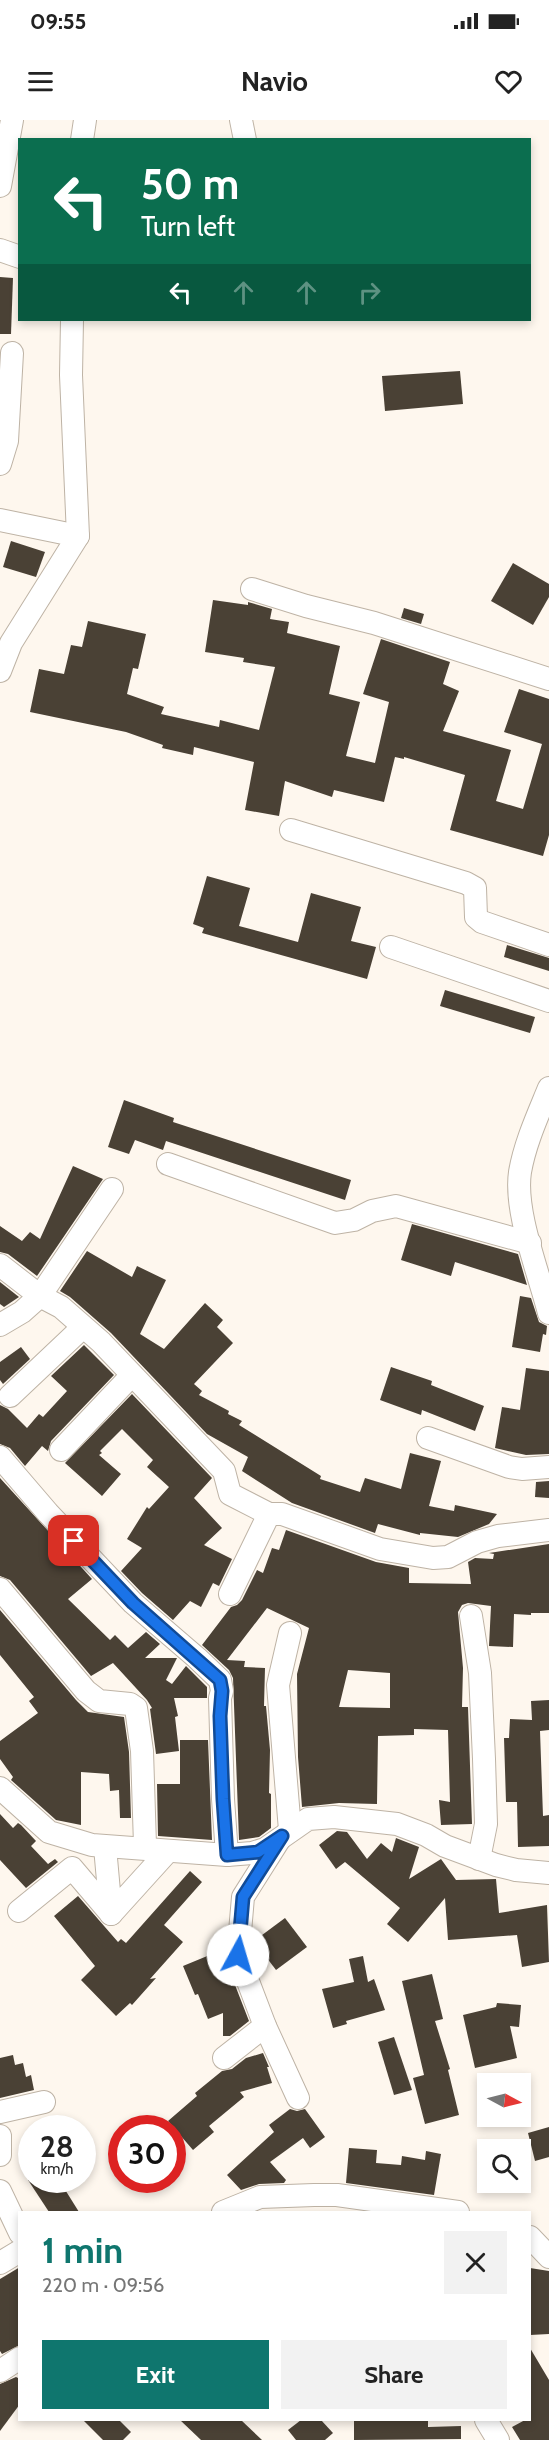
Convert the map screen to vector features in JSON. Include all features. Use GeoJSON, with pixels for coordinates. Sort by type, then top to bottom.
{"type":"FeatureCollection","features":[{"type":"Feature","properties":{"kind":"street"},"geometry":{"type":"LineString","coordinates":[[0,186],[12,120]]}},
{"type":"Feature","properties":{"kind":"street"},"geometry":{"type":"LineString","coordinates":[[82,138],[85,120]]}},
{"type":"Feature","properties":{"kind":"street"},"geometry":{"type":"LineString","coordinates":[[241,120],[245,138]]}},
{"type":"Feature","properties":{"kind":"street"},"geometry":{"type":"LineString","coordinates":[[0,250],[18,256]]}},
{"type":"Feature","properties":{"kind":"street"},"geometry":{"type":"LineString","coordinates":[[0,671],[10,636],[78,536],[71,375],[72,321]]}},
{"type":"Feature","properties":{"kind":"street"},"geometry":{"type":"LineString","coordinates":[[0,464],[7,441],[12,352]]}},
{"type":"Feature","properties":{"kind":"street"},"geometry":{"type":"LineString","coordinates":[[0,520],[78,536]]}},
{"type":"Feature","properties":{"kind":"street"},"geometry":{"type":"LineString","coordinates":[[252,589],[306,606],[374,623],[549,679]]}},
{"type":"Feature","properties":{"kind":"street"},"geometry":{"type":"LineString","coordinates":[[291,830],[466,883],[475,888],[476,916],[482,922],[549,945]]}},
{"type":"Feature","properties":{"kind":"street"},"geometry":{"type":"LineString","coordinates":[[391,947],[549,1001]]}},
{"type":"Feature","properties":{"kind":"street"},"geometry":{"type":"LineString","coordinates":[[547,1099],[532,1130],[520,1173],[522,1214],[549,1313]]}},
{"type":"Feature","properties":{"kind":"street"},"geometry":{"type":"LineString","coordinates":[[168,1164],[335,1223],[354,1220],[372,1211],[396,1206],[530,1243]]}},
{"type":"Feature","properties":{"kind":"street"},"geometry":{"type":"LineString","coordinates":[[0,1325],[22,1312],[40,1296],[112,1189]]}},
{"type":"Feature","properties":{"kind":"street"},"geometry":{"type":"LineString","coordinates":[[0,1264],[40,1296],[61,1307],[83,1326],[224,1471],[230,1494],[269,1514],[282,1515],[380,1549],[433,1558],[448,1557],[477,1542],[498,1536],[549,1530]]}},
{"type":"Feature","properties":{"kind":"street"},"geometry":{"type":"LineString","coordinates":[[10,1396],[83,1326]]}},
{"type":"Feature","properties":{"kind":"street"},"geometry":{"type":"LineString","coordinates":[[61,1450],[132,1375]]}},
{"type":"Feature","properties":{"kind":"street"},"geometry":{"type":"LineString","coordinates":[[428,1438],[509,1467],[522,1469],[549,1467]]}},
{"type":"Feature","properties":{"kind":"street"},"geometry":{"type":"LineString","coordinates":[[0,1457],[48,1513],[133,1603],[220,1680],[227,1855]]}},
{"type":"Feature","properties":{"kind":"street"},"geometry":{"type":"LineString","coordinates":[[230,1594],[269,1514]]}},
{"type":"Feature","properties":{"kind":"street"},"geometry":{"type":"LineString","coordinates":[[0,1589],[86,1691],[99,1701],[130,1704],[136,1708],[142,1751],[145,1845],[160,1851]]}},
{"type":"Feature","properties":{"kind":"street"},"geometry":{"type":"LineString","coordinates":[[471,1616],[480,1673],[484,1759],[486,1824],[479,1859]]}},
{"type":"Feature","properties":{"kind":"street"},"geometry":{"type":"LineString","coordinates":[[290,1634],[278,1685],[286,1833],[243,1897],[238,1955],[265,2026],[298,2098]]}},
{"type":"Feature","properties":{"kind":"street"},"geometry":{"type":"LineString","coordinates":[[0,1788],[49,1832],[82,1843],[105,1847],[227,1855],[258,1852],[308,1819],[334,1816],[397,1824],[479,1859],[516,1870],[549,1873]]}},
{"type":"Feature","properties":{"kind":"street"},"geometry":{"type":"LineString","coordinates":[[19,1911],[72,1868],[82,1843]]}},
{"type":"Feature","properties":{"kind":"street"},"geometry":{"type":"LineString","coordinates":[[105,1847],[111,1914]]}},
{"type":"Feature","properties":{"kind":"street"},"geometry":{"type":"LineString","coordinates":[[111,1914],[160,1851]]}},
{"type":"Feature","properties":{"kind":"street"},"geometry":{"type":"LineString","coordinates":[[72,1868],[111,1914]]}},
{"type":"Feature","properties":{"kind":"street"},"geometry":{"type":"LineString","coordinates":[[224,2058],[265,2026]]}},
{"type":"Feature","properties":{"kind":"street"},"geometry":{"type":"LineString","coordinates":[[0,2112],[44,2102]]}},
{"type":"Feature","properties":{"kind":"street"},"geometry":{"type":"LineString","coordinates":[[0,2136],[0,2155]]}},
{"type":"Feature","properties":{"kind":"street"},"geometry":{"type":"LineString","coordinates":[[0,2191],[18,2229]]}},
{"type":"Feature","properties":{"kind":"street"},"geometry":{"type":"LineString","coordinates":[[225,2211],[260,2197],[314,2195],[450,2211]]}},
{"type":"Feature","properties":{"kind":"street"},"geometry":{"type":"LineString","coordinates":[[531,2238],[549,2257]]}},
{"type":"Feature","properties":{"kind":"street"},"geometry":{"type":"LineString","coordinates":[[0,2263],[18,2252]]}},
{"type":"Feature","properties":{"kind":"street"},"geometry":{"type":"LineString","coordinates":[[0,2371],[18,2359]]}},
{"type":"Feature","properties":{"kind":"street"},"geometry":{"type":"LineString","coordinates":[[487,2421],[498,2440]]}},
{"type":"Feature","properties":{"kind":"building"},"geometry":{"type":"Polygon","coordinates":[[[0,277],[13,278],[11,334],[0,334],[0,277]]]}},
{"type":"Feature","properties":{"kind":"building"},"geometry":{"type":"Polygon","coordinates":[[[460,371],[463,404],[385,411],[382,376],[460,371]]]}},
{"type":"Feature","properties":{"kind":"building"},"geometry":{"type":"Polygon","coordinates":[[[11,541],[45,552],[36,577],[3,567],[11,541]]]}},
{"type":"Feature","properties":{"kind":"building"},"geometry":{"type":"Polygon","coordinates":[[[513,563],[549,584],[549,597],[533,625],[491,601],[513,563]]]}},
{"type":"Feature","properties":{"kind":"building"},"geometry":{"type":"Polygon","coordinates":[[[213,600],[248,605],[248,602],[272,609],[270,619],[289,622],[287,633],[340,646],[329,694],[360,702],[346,756],[375,763],[389,702],[363,694],[381,639],[450,662],[443,684],[459,691],[443,731],[511,750],[496,801],[523,809],[542,744],[504,732],[519,689],[549,699],[549,835],[543,856],[450,830],[465,775],[404,757],[404,759],[395,757],[384,802],[334,790],[332,797],[285,781],[279,816],[245,810],[254,762],[194,747],[193,755],[162,748],[163,745],[126,732],[30,712],[39,669],[64,674],[71,645],[82,647],[88,621],[146,634],[138,669],[133,668],[127,694],[164,707],[161,714],[219,727],[220,720],[259,730],[275,667],[243,662],[244,658],[205,652],[213,600]]]}},
{"type":"Feature","properties":{"kind":"building"},"geometry":{"type":"Polygon","coordinates":[[[404,608],[424,614],[421,624],[401,618],[404,608]]]}},
{"type":"Feature","properties":{"kind":"building"},"geometry":{"type":"Polygon","coordinates":[[[207,876],[250,888],[239,926],[298,942],[311,893],[361,907],[351,941],[376,947],[367,979],[202,933],[204,928],[193,924],[207,876]]]}},
{"type":"Feature","properties":{"kind":"building"},"geometry":{"type":"Polygon","coordinates":[[[507,945],[549,958],[549,971],[504,957],[507,945]]]}},
{"type":"Feature","properties":{"kind":"building"},"geometry":{"type":"Polygon","coordinates":[[[445,990],[535,1017],[530,1033],[440,1006],[445,990]]]}},
{"type":"Feature","properties":{"kind":"building"},"geometry":{"type":"Polygon","coordinates":[[[124,1100],[174,1118],[173,1122],[351,1180],[345,1200],[166,1141],[163,1150],[135,1140],[129,1154],[108,1147],[124,1100]]]}},
{"type":"Feature","properties":{"kind":"building"},"geometry":{"type":"Polygon","coordinates":[[[73,1166],[103,1179],[37,1276],[8,1254],[0,1252],[0,1226],[22,1241],[30,1232],[40,1239],[73,1166]]]}},
{"type":"Feature","properties":{"kind":"building"},"geometry":{"type":"Polygon","coordinates":[[[412,1224],[518,1254],[527,1285],[455,1262],[451,1276],[401,1260],[412,1224]]]}},
{"type":"Feature","properties":{"kind":"building"},"geometry":{"type":"Polygon","coordinates":[[[87,1251],[132,1277],[137,1266],[166,1280],[140,1334],[164,1349],[205,1303],[223,1320],[217,1327],[233,1343],[194,1384],[202,1391],[199,1395],[229,1411],[228,1414],[242,1421],[239,1425],[321,1476],[320,1479],[360,1492],[365,1478],[401,1489],[410,1453],[441,1461],[429,1506],[454,1511],[455,1505],[497,1514],[489,1524],[458,1537],[420,1533],[420,1535],[378,1524],[375,1533],[292,1503],[242,1471],[248,1457],[207,1434],[111,1333],[60,1291],[87,1251]]]}},
{"type":"Feature","properties":{"kind":"building"},"geometry":{"type":"Polygon","coordinates":[[[0,1282],[19,1297],[4,1307],[0,1304],[0,1282]]]}},
{"type":"Feature","properties":{"kind":"building"},"geometry":{"type":"Polygon","coordinates":[[[520,1296],[531,1298],[539,1322],[547,1326],[540,1352],[512,1347],[520,1296]]]}},
{"type":"Feature","properties":{"kind":"building"},"geometry":{"type":"Polygon","coordinates":[[[84,1345],[114,1375],[51,1441],[48,1451],[42,1446],[25,1466],[10,1448],[0,1444],[0,1405],[8,1409],[27,1428],[39,1414],[43,1417],[67,1391],[51,1376],[84,1345]]]}},
{"type":"Feature","properties":{"kind":"building"},"geometry":{"type":"Polygon","coordinates":[[[21,1347],[30,1359],[3,1384],[0,1380],[0,1362],[21,1347]]]}},
{"type":"Feature","properties":{"kind":"building"},"geometry":{"type":"Polygon","coordinates":[[[391,1367],[432,1381],[431,1385],[484,1406],[475,1431],[422,1410],[421,1415],[380,1400],[391,1367]]]}},
{"type":"Feature","properties":{"kind":"building"},"geometry":{"type":"Polygon","coordinates":[[[526,1368],[549,1371],[549,1454],[526,1455],[495,1448],[502,1407],[520,1410],[526,1368]]]}},
{"type":"Feature","properties":{"kind":"building"},"geometry":{"type":"Polygon","coordinates":[[[132,1394],[212,1478],[194,1498],[222,1528],[204,1545],[232,1559],[219,1586],[213,1583],[201,1607],[190,1601],[173,1620],[121,1571],[142,1548],[127,1539],[147,1507],[149,1509],[169,1487],[147,1467],[153,1460],[122,1429],[100,1451],[102,1453],[99,1455],[121,1474],[102,1496],[65,1463],[132,1394]]]}},
{"type":"Feature","properties":{"kind":"building"},"geometry":{"type":"Polygon","coordinates":[[[0,1478],[92,1579],[68,1599],[110,1640],[115,1635],[128,1648],[146,1632],[160,1644],[145,1658],[177,1658],[166,1680],[172,1684],[186,1666],[207,1687],[207,1698],[174,1698],[178,1716],[175,1717],[179,1751],[156,1754],[150,1709],[152,1708],[147,1700],[113,1663],[91,1676],[10,1580],[0,1576],[0,1478]]]}},
{"type":"Feature","properties":{"kind":"building"},"geometry":{"type":"Polygon","coordinates":[[[549,1481],[549,1498],[535,1497],[536,1482],[549,1481]]]}},
{"type":"Feature","properties":{"kind":"building"},"geometry":{"type":"Polygon","coordinates":[[[286,1530],[376,1562],[409,1568],[409,1583],[471,1584],[468,1562],[475,1558],[493,1559],[494,1554],[489,1553],[549,1544],[549,1613],[514,1614],[513,1647],[489,1646],[491,1606],[468,1603],[462,1605],[458,1612],[463,1668],[462,1707],[468,1707],[472,1824],[441,1825],[439,1800],[450,1802],[448,1730],[414,1729],[414,1735],[378,1736],[377,1804],[339,1803],[302,1807],[298,1757],[297,1674],[309,1628],[267,1608],[227,1660],[245,1661],[244,1667],[265,1668],[264,1706],[266,1706],[270,1750],[271,1828],[259,1837],[239,1840],[233,1678],[229,1670],[202,1645],[231,1607],[242,1600],[257,1570],[263,1573],[272,1548],[279,1550],[286,1530]],[[348,1670],[339,1707],[390,1708],[390,1673],[348,1670]]]}},
{"type":"Feature","properties":{"kind":"building"},"geometry":{"type":"Polygon","coordinates":[[[0,1610],[88,1712],[124,1717],[129,1752],[131,1818],[120,1818],[119,1790],[110,1791],[109,1774],[81,1772],[81,1825],[56,1820],[11,1780],[13,1777],[0,1759],[0,1741],[38,1713],[29,1701],[34,1697],[0,1655],[0,1610]]]}},
{"type":"Feature","properties":{"kind":"building"},"geometry":{"type":"Polygon","coordinates":[[[549,1700],[549,1730],[540,1731],[543,1816],[549,1815],[549,1846],[518,1847],[517,1802],[506,1802],[504,1738],[509,1738],[510,1719],[532,1720],[531,1701],[549,1700]]]}},
{"type":"Feature","properties":{"kind":"building"},"geometry":{"type":"Polygon","coordinates":[[[180,1740],[208,1740],[212,1840],[158,1836],[157,1784],[180,1784],[180,1740]]]}},
{"type":"Feature","properties":{"kind":"building"},"geometry":{"type":"Polygon","coordinates":[[[0,1814],[13,1828],[18,1823],[21,1825],[36,1841],[31,1846],[48,1864],[55,1859],[58,1862],[26,1888],[0,1860],[0,1814]]]}},
{"type":"Feature","properties":{"kind":"building"},"geometry":{"type":"Polygon","coordinates":[[[337,1831],[347,1832],[367,1859],[381,1843],[392,1852],[396,1838],[419,1847],[409,1879],[441,1859],[456,1880],[496,1879],[499,1913],[547,1905],[549,1962],[522,1967],[517,1935],[448,1940],[445,1898],[408,1942],[387,1924],[400,1908],[345,1862],[336,1869],[319,1845],[337,1831]]]}},
{"type":"Feature","properties":{"kind":"building"},"geometry":{"type":"Polygon","coordinates":[[[190,1871],[202,1882],[164,1925],[183,1942],[150,1979],[156,1978],[132,2005],[130,2003],[116,2016],[81,1980],[95,1966],[54,1916],[78,1896],[118,1942],[121,1939],[126,1943],[190,1871]]]}},
{"type":"Feature","properties":{"kind":"building"},"geometry":{"type":"Polygon","coordinates":[[[285,1918],[307,1947],[276,1970],[254,1941],[285,1918]]]}},
{"type":"Feature","properties":{"kind":"building"},"geometry":{"type":"Polygon","coordinates":[[[217,1952],[231,1986],[235,1985],[249,2021],[230,2036],[223,2036],[223,2013],[208,2019],[183,1966],[217,1952]]]}},
{"type":"Feature","properties":{"kind":"building"},"geometry":{"type":"Polygon","coordinates":[[[363,1956],[368,1982],[374,1979],[385,2010],[346,2021],[347,2024],[333,2028],[322,1989],[354,1982],[349,1959],[363,1956]]]}},
{"type":"Feature","properties":{"kind":"building"},"geometry":{"type":"Polygon","coordinates":[[[432,1974],[443,2019],[435,2021],[450,2069],[448,2070],[459,2115],[425,2124],[413,2078],[424,2075],[402,1981],[432,1974]]]}},
{"type":"Feature","properties":{"kind":"building"},"geometry":{"type":"Polygon","coordinates":[[[497,2003],[521,2005],[519,2027],[510,2026],[517,2058],[475,2068],[463,2015],[496,2007],[497,2003]]]}},
{"type":"Feature","properties":{"kind":"building"},"geometry":{"type":"Polygon","coordinates":[[[394,2037],[412,2090],[394,2095],[378,2042],[394,2037]]]}},
{"type":"Feature","properties":{"kind":"building"},"geometry":{"type":"Polygon","coordinates":[[[263,2053],[272,2083],[240,2092],[244,2097],[209,2126],[214,2132],[193,2150],[186,2142],[186,2115],[175,2115],[197,2096],[195,2093],[222,2071],[232,2069],[246,2058],[263,2053]]]}},
{"type":"Feature","properties":{"kind":"building"},"geometry":{"type":"Polygon","coordinates":[[[13,2055],[15,2065],[23,2063],[26,2077],[31,2075],[34,2090],[0,2098],[0,2058],[13,2055]]]}},
{"type":"Feature","properties":{"kind":"building"},"geometry":{"type":"Polygon","coordinates":[[[290,2109],[297,2111],[305,2109],[325,2137],[310,2148],[303,2138],[270,2162],[286,2180],[284,2183],[259,2184],[241,2190],[227,2175],[274,2132],[269,2125],[290,2109]]]}},
{"type":"Feature","properties":{"kind":"building"},"geometry":{"type":"Polygon","coordinates":[[[549,2127],[549,2157],[535,2161],[528,2133],[549,2127]]]}},
{"type":"Feature","properties":{"kind":"building"},"geometry":{"type":"Polygon","coordinates":[[[349,2148],[377,2150],[376,2163],[401,2165],[402,2156],[425,2160],[426,2151],[441,2154],[434,2195],[346,2183],[349,2148]]]}},
{"type":"Feature","properties":{"kind":"building"},"geometry":{"type":"Polygon","coordinates":[[[37,2193],[67,2193],[78,2211],[48,2211],[37,2193]]]}},
{"type":"Feature","properties":{"kind":"building"},"geometry":{"type":"Polygon","coordinates":[[[18,2268],[18,2346],[2,2354],[0,2351],[0,2279],[18,2268]]]}},
{"type":"Feature","properties":{"kind":"building"},"geometry":{"type":"Polygon","coordinates":[[[531,2268],[549,2271],[549,2334],[531,2335],[531,2268]]]}},
{"type":"Feature","properties":{"kind":"building"},"geometry":{"type":"Polygon","coordinates":[[[531,2350],[549,2380],[549,2440],[520,2440],[512,2427],[523,2421],[531,2421],[531,2350]]]}},
{"type":"Feature","properties":{"kind":"building"},"geometry":{"type":"Polygon","coordinates":[[[18,2378],[18,2407],[0,2431],[0,2384],[18,2378]]]}},
{"type":"Feature","properties":{"kind":"building"},"geometry":{"type":"Polygon","coordinates":[[[84,2421],[120,2421],[131,2432],[123,2440],[103,2440],[84,2421]]]}},
{"type":"Feature","properties":{"kind":"building"},"geometry":{"type":"Polygon","coordinates":[[[181,2421],[242,2421],[262,2440],[201,2440],[181,2421]]]}},
{"type":"Feature","properties":{"kind":"building"},"geometry":{"type":"Polygon","coordinates":[[[300,2421],[322,2421],[333,2433],[325,2440],[296,2440],[288,2430],[300,2421]]]}},
{"type":"Feature","properties":{"kind":"building"},"geometry":{"type":"Polygon","coordinates":[[[354,2421],[428,2421],[428,2427],[461,2426],[461,2439],[354,2440],[354,2421]]]}},
{"type":"Feature","properties":{"kind":"route"},"geometry":{"type":"LineString","coordinates":[[74,1541],[133,1603],[220,1680],[227,1855],[258,1852],[282,1836],[243,1897],[238,1955]]}}]}
